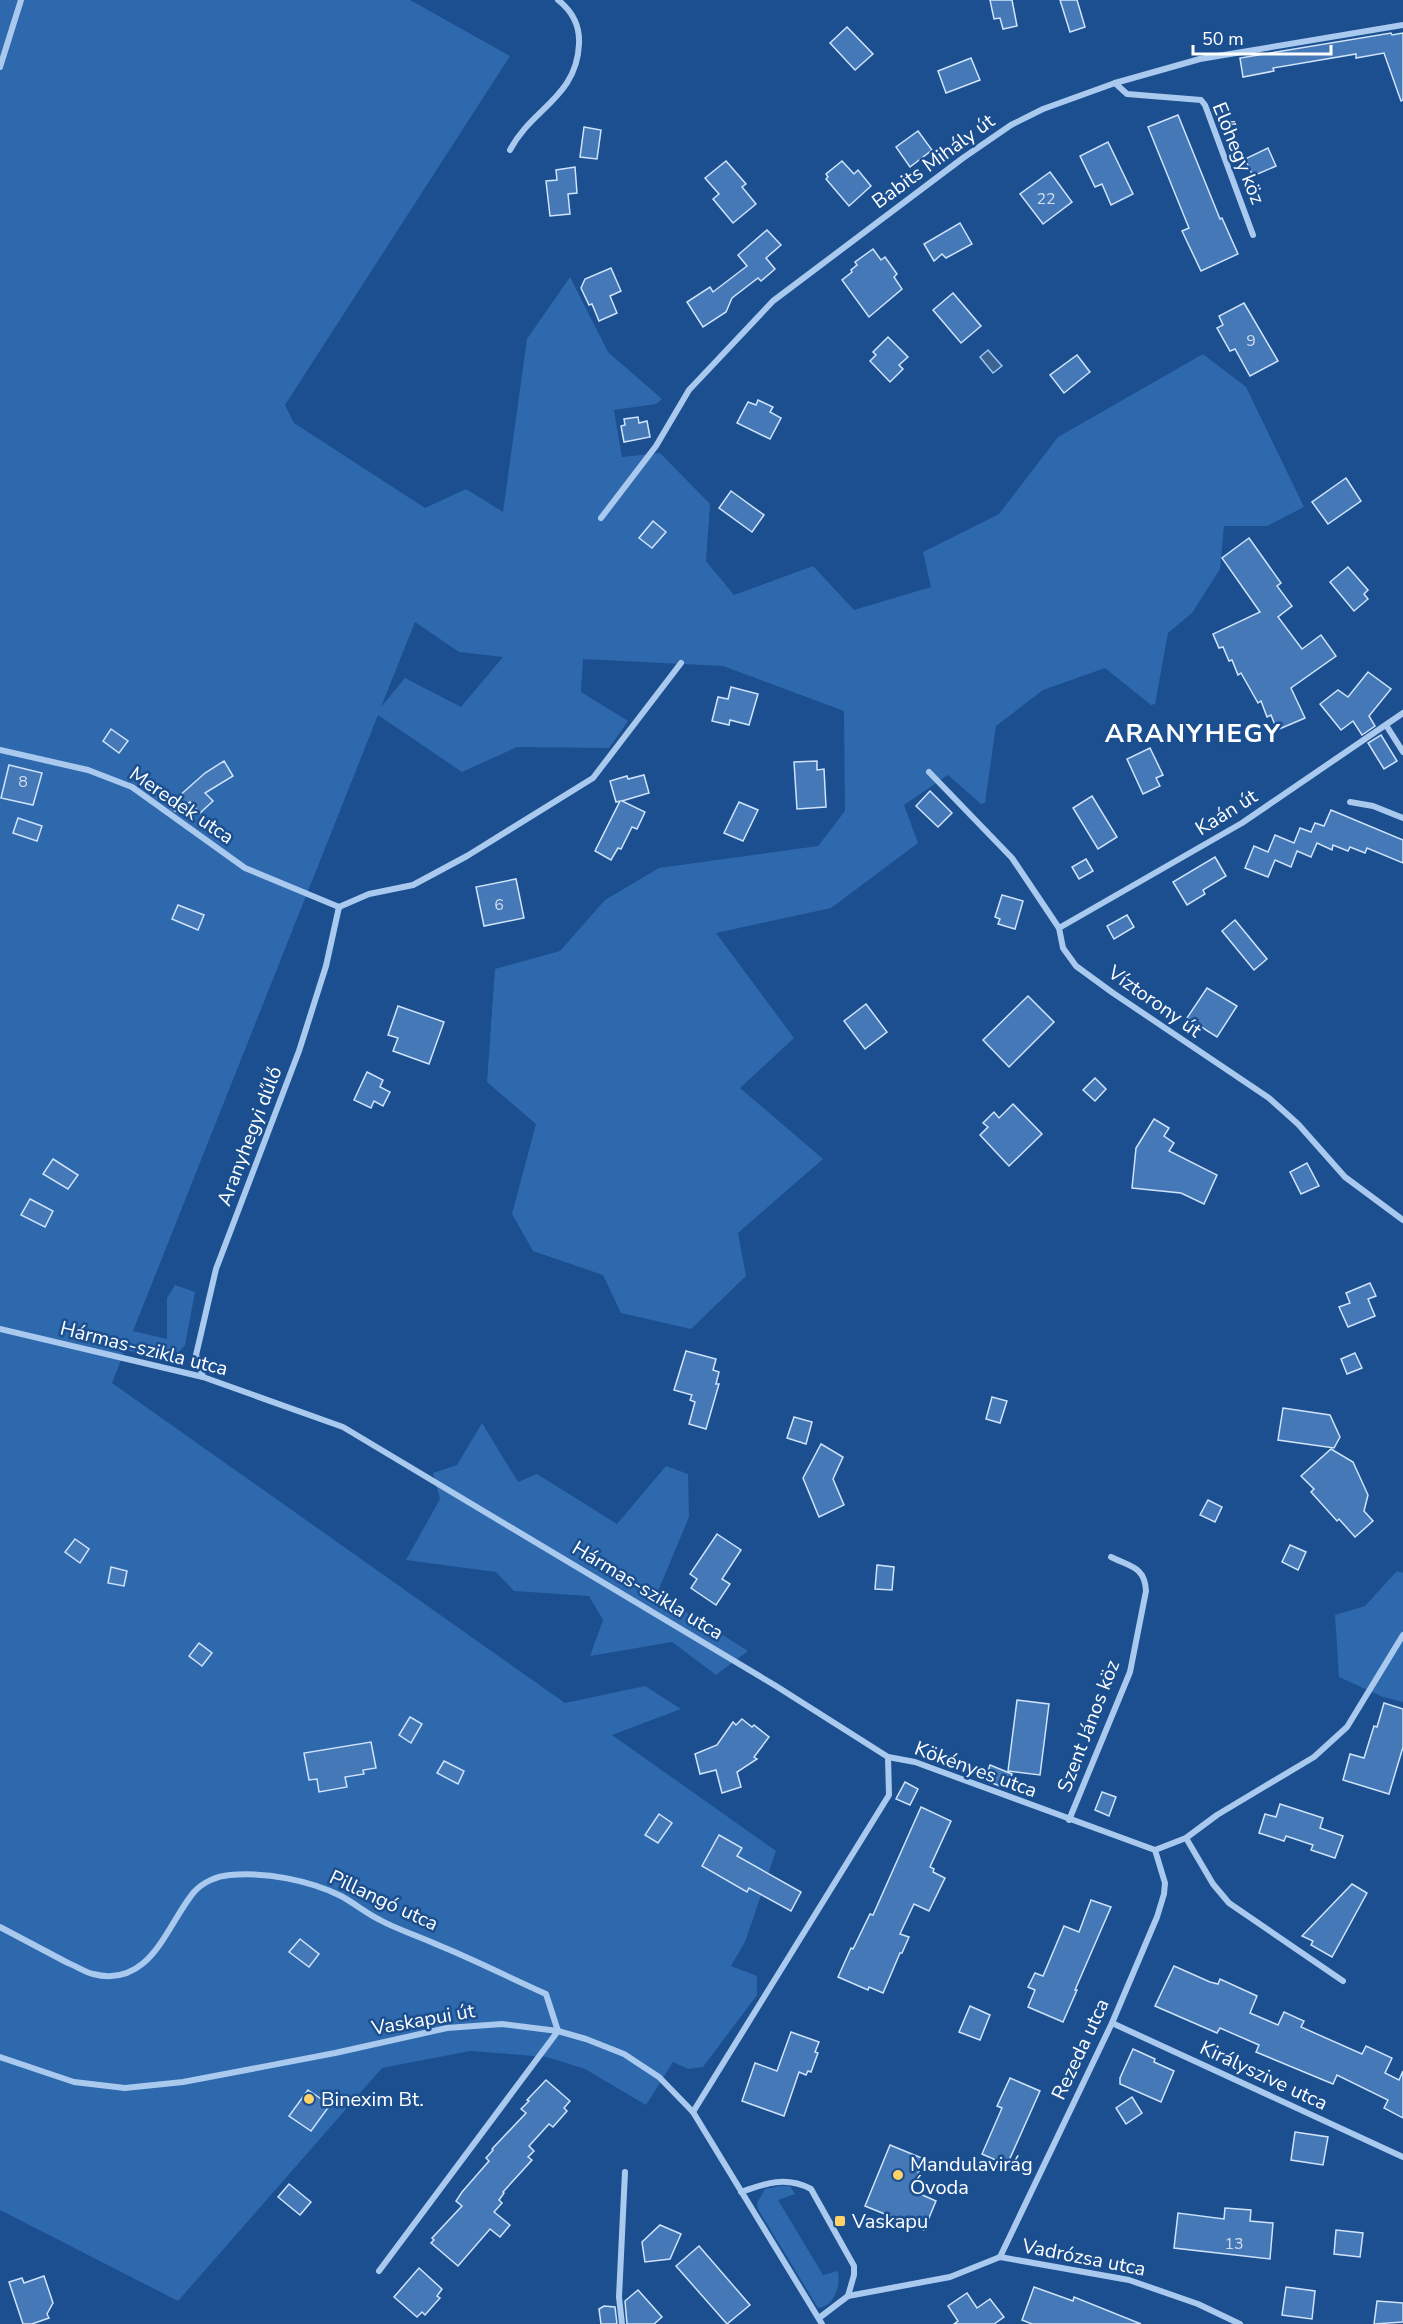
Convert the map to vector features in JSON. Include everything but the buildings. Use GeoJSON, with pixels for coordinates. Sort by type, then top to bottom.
{"type":"FeatureCollection","features":[{"type":"Feature","properties":{"kind":"street"},"geometry":{"type":"LineString","coordinates":[[0,67],[21,0]]}},
{"type":"Feature","properties":{"kind":"street"},"geometry":{"type":"LineString","coordinates":[[510,150],[516,138],[561,93],[573,75],[579,57],[579,36],[575,18],[558,0]]}},
{"type":"Feature","properties":{"kind":"street","name":"Babits Mihály út"},"geometry":{"type":"LineString","coordinates":[[601,518],[656,446],[689,390],[772,301],[963,158],[1011,125],[1043,109],[1115,83],[1200,59],[1403,25]]}},
{"type":"Feature","properties":{"kind":"street","name":"Előhegy köz"},"geometry":{"type":"LineString","coordinates":[[1115,83],[1127,94],[1201,100],[1205,105],[1253,235]]}},
{"type":"Feature","properties":{"kind":"street"},"geometry":{"type":"LineString","coordinates":[[339,907],[369,894],[413,885],[467,856],[593,778],[681,663]]}},
{"type":"Feature","properties":{"kind":"street","name":"Kaán út"},"geometry":{"type":"LineString","coordinates":[[1059,928],[1242,823],[1403,713]]}},
{"type":"Feature","properties":{"kind":"street"},"geometry":{"type":"LineString","coordinates":[[1386,725],[1403,752]]}},
{"type":"Feature","properties":{"kind":"street","name":"Meredek utca"},"geometry":{"type":"LineString","coordinates":[[0,750],[88,770],[132,787],[245,868],[339,907]]}},
{"type":"Feature","properties":{"kind":"street","name":"Víztorony út"},"geometry":{"type":"LineString","coordinates":[[929,772],[1012,858],[1059,928],[1064,948],[1076,966],[1269,1098],[1298,1124],[1345,1177],[1403,1220]]}},
{"type":"Feature","properties":{"kind":"street"},"geometry":{"type":"LineString","coordinates":[[1350,802],[1373,806],[1403,818]]}},
{"type":"Feature","properties":{"kind":"street","name":"Aranyhegyi dűlő"},"geometry":{"type":"LineString","coordinates":[[203,1377],[196,1355],[214,1277],[299,1051],[326,966],[339,907]]}},
{"type":"Feature","properties":{"kind":"street","name":"Hármas-szikla utca"},"geometry":{"type":"LineString","coordinates":[[0,1329],[203,1377],[343,1427],[776,1686],[888,1757]]}},
{"type":"Feature","properties":{"kind":"street","name":"Szent János köz"},"geometry":{"type":"LineString","coordinates":[[1069,1820],[1130,1672],[1146,1591],[1146,1578],[1141,1571],[1111,1557]]}},
{"type":"Feature","properties":{"kind":"street"},"geometry":{"type":"LineString","coordinates":[[1155,1850],[1186,1838],[1217,1815],[1314,1757],[1347,1726],[1403,1635]]}},
{"type":"Feature","properties":{"kind":"street"},"geometry":{"type":"LineString","coordinates":[[693,2112],[889,1795],[888,1757]]}},
{"type":"Feature","properties":{"kind":"street","name":"Kökényes utca"},"geometry":{"type":"LineString","coordinates":[[888,1757],[915,1762],[1155,1850]]}},
{"type":"Feature","properties":{"kind":"street"},"geometry":{"type":"LineString","coordinates":[[1186,1838],[1213,1884],[1229,1903],[1343,1981]]}},
{"type":"Feature","properties":{"kind":"street","name":"Rezeda utca"},"geometry":{"type":"LineString","coordinates":[[1000,2257],[1112,2023],[1157,1917],[1165,1883],[1155,1850]]}},
{"type":"Feature","properties":{"kind":"street","name":"Pillangó utca"},"geometry":{"type":"LineString","coordinates":[[0,1927],[93,1974],[115,1976],[135,1970],[150,1957],[168,1934],[194,1891],[208,1881],[249,1874],[278,1878],[319,1887],[341,1896],[380,1920],[546,1994],[558,2031]]}},
{"type":"Feature","properties":{"kind":"street","name":"Királyszive utca"},"geometry":{"type":"LineString","coordinates":[[1112,2023],[1403,2157]]}},
{"type":"Feature","properties":{"kind":"street","name":"Vaskapui út"},"geometry":{"type":"LineString","coordinates":[[0,2057],[74,2082],[125,2088],[183,2082],[335,2053],[447,2028],[502,2024],[558,2031],[624,2054],[658,2077],[693,2112],[820,2321]]}},
{"type":"Feature","properties":{"kind":"street"},"geometry":{"type":"LineString","coordinates":[[379,2271],[558,2031]]}},
{"type":"Feature","properties":{"kind":"street"},"geometry":{"type":"LineString","coordinates":[[622,2324],[619,2297],[625,2172]]}},
{"type":"Feature","properties":{"kind":"street"},"geometry":{"type":"LineString","coordinates":[[741,2192],[780,2180],[800,2183],[811,2189],[854,2266],[848,2296]]}},
{"type":"Feature","properties":{"kind":"street","name":"Vadrózsa utca"},"geometry":{"type":"LineString","coordinates":[[820,2321],[848,2296],[950,2277],[1000,2257],[1129,2280],[1198,2304],[1240,2324]]}},
{"type":"Feature","properties":{"kind":"shaded area"},"geometry":{"type":"Polygon","coordinates":[[[0,0],[410,0],[510,56],[285,405],[294,423],[425,508],[466,489],[503,512],[527,339],[570,277],[608,352],[662,399],[656,404],[614,410],[622,457],[660,453],[710,504],[706,561],[734,595],[813,566],[854,610],[931,587],[923,552],[999,514],[1058,437],[1203,354],[1246,387],[1304,507],[1267,526],[1224,526],[1220,569],[1192,613],[1168,633],[1155,704],[1151,705],[1105,668],[1043,690],[996,726],[985,803],[981,804],[948,775],[904,805],[918,843],[831,908],[716,933],[794,1038],[740,1088],[823,1159],[738,1233],[746,1276],[691,1329],[621,1313],[603,1275],[533,1251],[512,1214],[536,1124],[487,1082],[495,969],[560,951],[605,900],[659,868],[818,846],[845,811],[844,711],[723,666],[583,659],[581,692],[628,721],[609,748],[517,747],[462,772],[378,715],[133,1331],[167,1339],[167,1298],[175,1285],[195,1292],[185,1345],[171,1361],[125,1350],[112,1383],[565,1703],[645,1686],[681,1709],[612,1735],[776,1851],[745,1942],[731,1966],[757,1976],[757,1995],[703,2067],[688,2069],[673,2062],[646,2105],[585,2069],[547,2057],[470,2051],[382,2068],[178,2301],[0,2210],[0,0]],[[415,622],[381,707],[405,678],[461,707],[503,657],[459,652],[415,622]]]}},
{"type":"Feature","properties":{"kind":"shaded area"},"geometry":{"type":"Polygon","coordinates":[[[988,350],[1002,366],[993,373],[980,357],[988,350]]]}},
{"type":"Feature","properties":{"kind":"shaded area"},"geometry":{"type":"Polygon","coordinates":[[[482,1423],[518,1482],[537,1474],[617,1524],[666,1466],[688,1474],[689,1517],[657,1594],[748,1651],[716,1675],[672,1642],[590,1656],[603,1620],[589,1596],[514,1591],[496,1572],[406,1560],[440,1499],[433,1473],[457,1465],[482,1423]]]}},
{"type":"Feature","properties":{"kind":"shaded area"},"geometry":{"type":"Polygon","coordinates":[[[1397,1571],[1403,1573],[1403,1702],[1383,1697],[1339,1677],[1335,1615],[1365,1606],[1397,1571]]]}},
{"type":"Feature","properties":{"kind":"shaded area"},"geometry":{"type":"Polygon","coordinates":[[[790,2186],[795,2194],[778,2200],[823,2275],[838,2271],[835,2295],[824,2307],[818,2308],[758,2209],[757,2203],[765,2189],[790,2186]]]}},
{"type":"Feature","properties":{"kind":"place","name":"Binexim Bt."},"geometry":{"type":"Point","coordinates":[309,2099]}},
{"type":"Feature","properties":{"kind":"place","name":"Mandulavirág Óvoda"},"geometry":{"type":"Point","coordinates":[898,2175]}},
{"type":"Feature","properties":{"kind":"place","name":"Vaskapu"},"geometry":{"type":"Point","coordinates":[840,2221]}},
{"type":"Feature","properties":{"kind":"district","name":"ARANYHEGY"},"geometry":{"type":"Point","coordinates":[1193,733]}}]}
